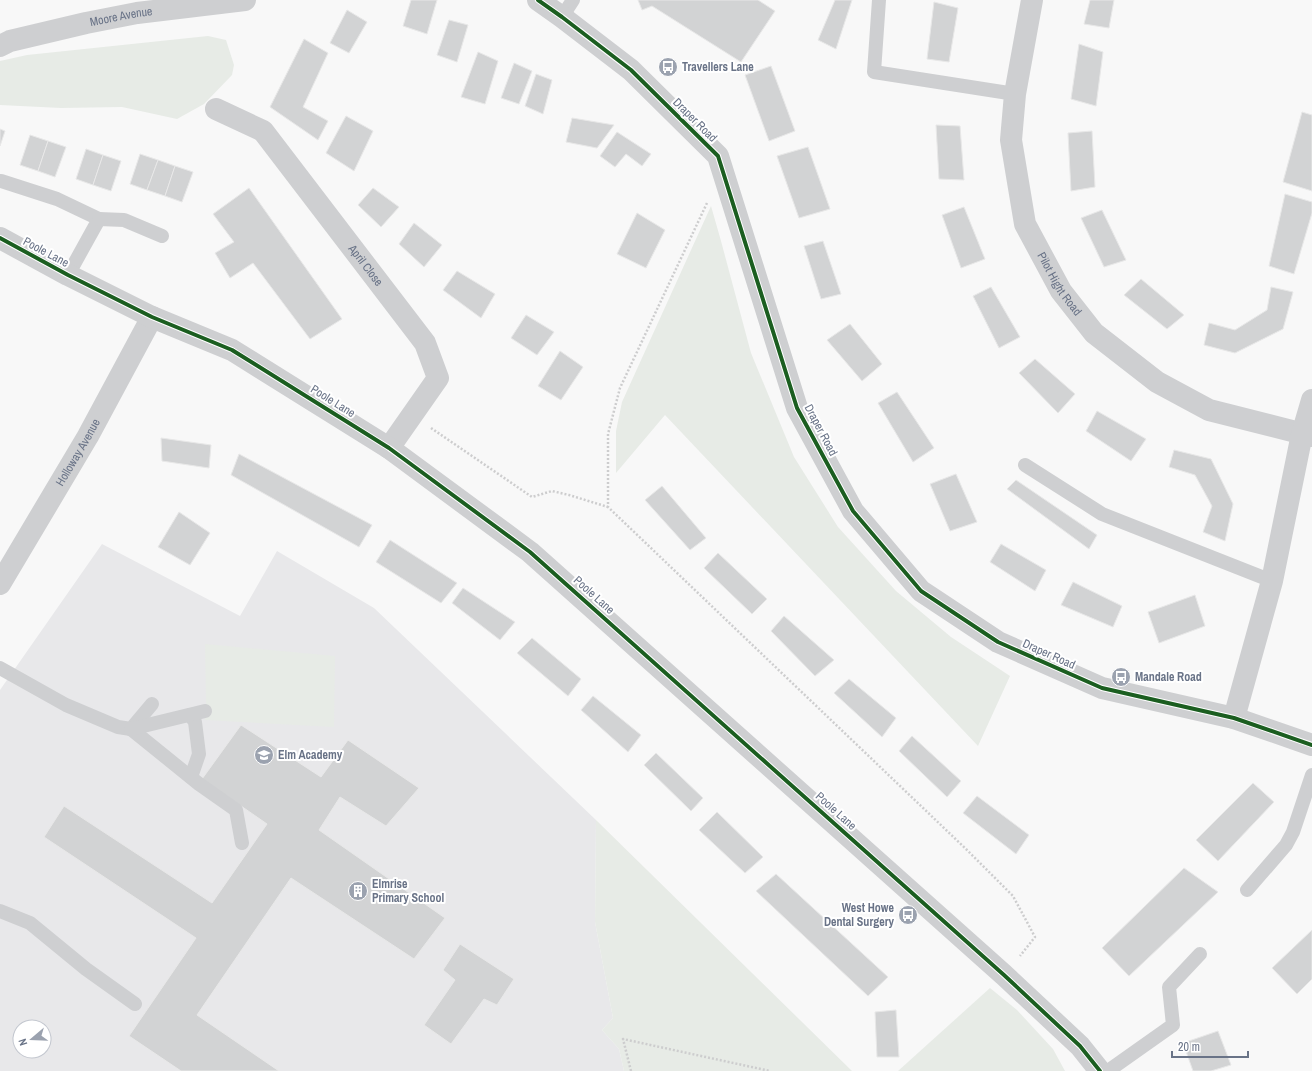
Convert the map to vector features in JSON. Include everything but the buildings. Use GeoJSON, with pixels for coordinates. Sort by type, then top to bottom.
{"type":"FeatureCollection","features":[{"type":"Feature","properties":{"kind":"street","name":"Moore Avenue"},"geometry":{"type":"LineString","coordinates":[[0,46],[10,41],[86,23],[137,7],[245,0]]}},
{"type":"Feature","properties":{"kind":"street","name":"Draper Road"},"geometry":{"type":"LineString","coordinates":[[538,0],[568,8],[718,156],[797,408],[853,511],[921,591],[998,642],[1102,688],[1234,718]]}},
{"type":"Feature","properties":{"kind":"street","name":"Pilot Hight Road"},"geometry":{"type":"LineString","coordinates":[[1032,0],[1015,94],[1011,140],[1025,224],[1061,291],[1094,333],[1157,382],[1209,410],[1307,435]]}},
{"type":"Feature","properties":{"kind":"street","name":"April Close"},"geometry":{"type":"LineString","coordinates":[[216,109],[263,131],[424,343],[438,378],[389,448]]}},
{"type":"Feature","properties":{"kind":"street","name":"Poole Lane"},"geometry":{"type":"LineString","coordinates":[[0,238],[68,275],[152,317],[232,350],[389,448],[530,552],[1004,975],[1080,1046],[1100,1071]]}},
{"type":"Feature","properties":{"kind":"street","name":"Holloway Avenue"},"geometry":{"type":"LineString","coordinates":[[0,584],[88,436],[152,317]]}},
{"type":"Feature","properties":{"kind":"street"},"geometry":{"type":"LineString","coordinates":[[1312,400],[1307,435],[1272,581],[1234,718],[1312,745]]}},
{"type":"Feature","properties":{"kind":"lane"},"geometry":{"type":"LineString","coordinates":[[879,0],[874,72],[1015,94]]}},
{"type":"Feature","properties":{"kind":"lane"},"geometry":{"type":"LineString","coordinates":[[1,180],[56,199],[99,219],[124,220],[162,236]]}},
{"type":"Feature","properties":{"kind":"lane"},"geometry":{"type":"LineString","coordinates":[[68,275],[99,219]]}},
{"type":"Feature","properties":{"kind":"lane"},"geometry":{"type":"LineString","coordinates":[[1025,465],[1102,514],[1272,581]]}},
{"type":"Feature","properties":{"kind":"lane"},"geometry":{"type":"LineString","coordinates":[[0,668],[66,705],[118,727],[131,729],[205,711]]}},
{"type":"Feature","properties":{"kind":"lane"},"geometry":{"type":"LineString","coordinates":[[131,729],[152,704]]}},
{"type":"Feature","properties":{"kind":"lane"},"geometry":{"type":"LineString","coordinates":[[190,715],[195,722],[199,754],[191,777]]}},
{"type":"Feature","properties":{"kind":"lane"},"geometry":{"type":"LineString","coordinates":[[131,729],[191,777],[236,810],[242,843]]}},
{"type":"Feature","properties":{"kind":"lane"},"geometry":{"type":"LineString","coordinates":[[1247,890],[1286,845],[1293,832],[1312,775]]}},
{"type":"Feature","properties":{"kind":"lane"},"geometry":{"type":"LineString","coordinates":[[0,912],[30,923],[86,969],[135,1004]]}},
{"type":"Feature","properties":{"kind":"lane"},"geometry":{"type":"LineString","coordinates":[[1108,1071],[1173,1025],[1169,987],[1200,954]]}},
{"type":"Feature","properties":{"kind":"path"},"geometry":{"type":"LineString","coordinates":[[608,507],[608,434],[620,388],[711,196],[728,187]]}},
{"type":"Feature","properties":{"kind":"path"},"geometry":{"type":"LineString","coordinates":[[412,415],[532,497],[552,491],[608,507],[966,849],[1013,896],[1035,937],[1004,975]]}},
{"type":"Feature","properties":{"kind":"path"},"geometry":{"type":"LineString","coordinates":[[631,1071],[623,1040],[770,1071]]}},
{"type":"Feature","properties":{"kind":"shaded area"},"geometry":{"type":"Polygon","coordinates":[[[208,36],[226,40],[234,65],[232,75],[204,104],[177,119],[122,107],[61,108],[0,105],[0,61],[27,55],[208,36]]]}},
{"type":"Feature","properties":{"kind":"shaded area"},"geometry":{"type":"Polygon","coordinates":[[[711,206],[751,353],[794,457],[838,527],[896,591],[951,637],[1010,676],[978,746],[665,415],[616,473],[616,431],[622,402],[711,206]]]}},
{"type":"Feature","properties":{"kind":"shaded area","name":"Elm Academy"},"geometry":{"type":"Polygon","coordinates":[[[102,544],[240,616],[277,551],[374,608],[596,820],[595,922],[613,1018],[602,1030],[619,1049],[624,1071],[0,1071],[0,690],[102,544]]]}},
{"type":"Feature","properties":{"kind":"shaded area"},"geometry":{"type":"Polygon","coordinates":[[[205,644],[335,656],[334,727],[205,720],[205,644]]]}},
{"type":"Feature","properties":{"kind":"shaded area"},"geometry":{"type":"Polygon","coordinates":[[[596,820],[852,1071],[624,1071],[619,1049],[602,1030],[613,1018],[595,922],[596,820]]]}},
{"type":"Feature","properties":{"kind":"shaded area"},"geometry":{"type":"Polygon","coordinates":[[[990,988],[1017,1010],[1053,1049],[1065,1071],[898,1071],[990,988]]]}},
{"type":"Feature","properties":{"kind":"cycle path"},"geometry":{"type":"LineString","coordinates":[[538,0],[631,70],[718,156],[797,408],[853,511],[921,591],[998,642],[1102,688],[1234,718],[1312,745]]}},
{"type":"Feature","properties":{"kind":"cycle path"},"geometry":{"type":"LineString","coordinates":[[0,238],[68,275],[152,317],[232,350],[389,448],[530,552],[1004,975],[1080,1046],[1100,1071]]}},
{"type":"Feature","properties":{"kind":"place","name":"Travellers Lane"},"geometry":{"type":"Point","coordinates":[668,67]}},
{"type":"Feature","properties":{"kind":"place","name":"Mandale Road"},"geometry":{"type":"Point","coordinates":[1121,677]}},
{"type":"Feature","properties":{"kind":"place","name":"Elm Academy"},"geometry":{"type":"Point","coordinates":[264,755]}},
{"type":"Feature","properties":{"kind":"place","name":"Elmrise Primary School"},"geometry":{"type":"Point","coordinates":[358,891]}},
{"type":"Feature","properties":{"kind":"place","name":"West Howe Dental Surgery"},"geometry":{"type":"Point","coordinates":[908,915]}}]}
